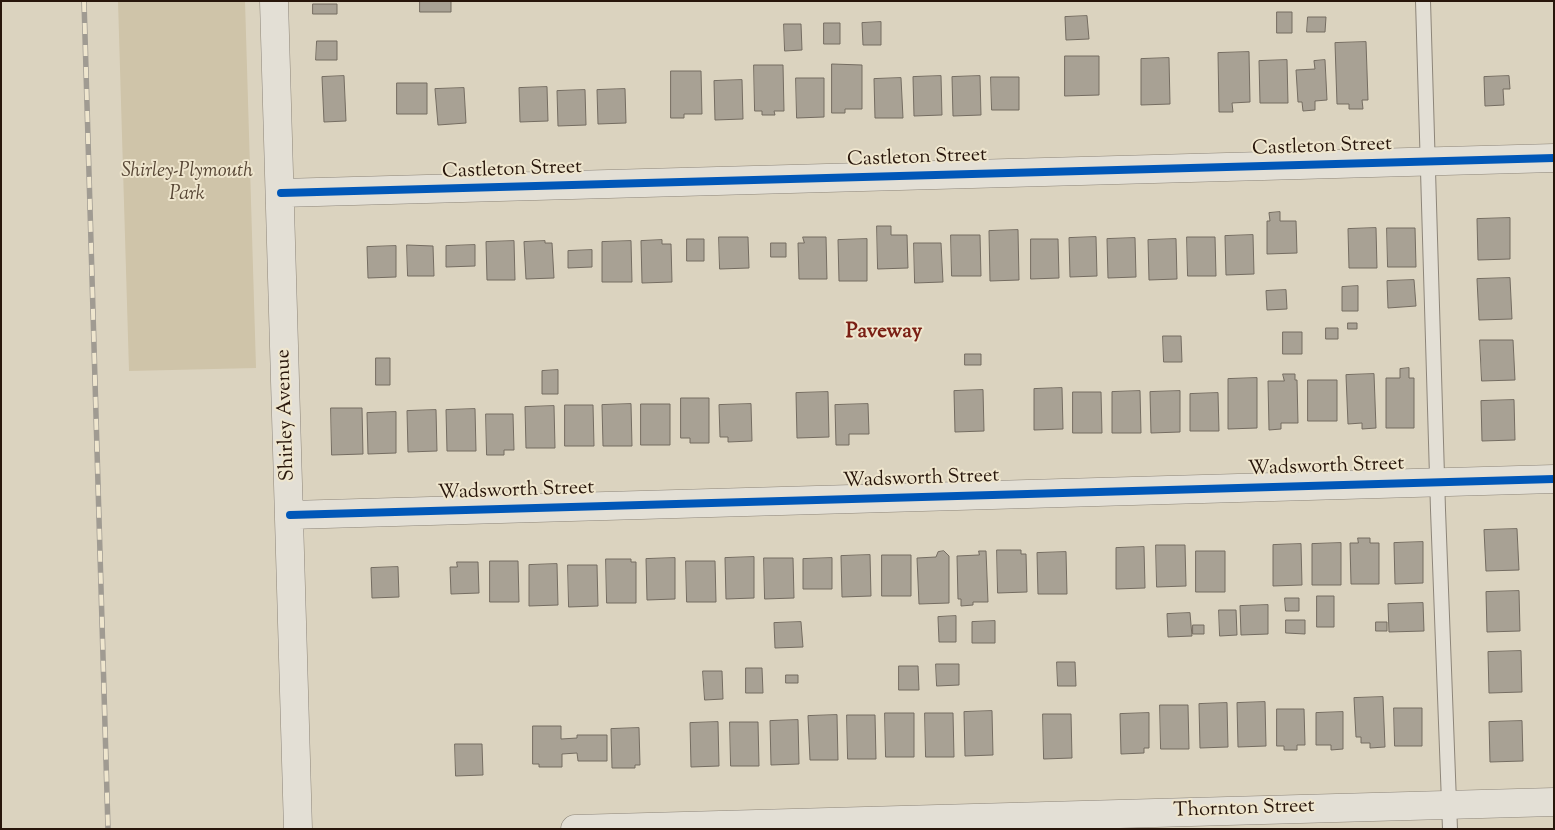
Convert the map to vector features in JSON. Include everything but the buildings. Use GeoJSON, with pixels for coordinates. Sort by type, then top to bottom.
{"type":"FeatureCollection","features":[{"type":"Feature","properties":{"kind":"street","name":"Shirley Avenue"},"geometry":{"type":"LineString","coordinates":[[274,1],[298,829]]}},
{"type":"Feature","properties":{"kind":"street","name":"Castleton Street"},"geometry":{"type":"LineString","coordinates":[[281,193],[1554,158]]}},
{"type":"Feature","properties":{"kind":"street","name":"Wadsworth Street"},"geometry":{"type":"LineString","coordinates":[[290,515],[1554,478]]}},
{"type":"Feature","properties":{"kind":"street","name":"Thornton Street"},"geometry":{"type":"LineString","coordinates":[[575,829],[1450,816],[1554,802]]}},
{"type":"Feature","properties":{"kind":"lane"},"geometry":{"type":"LineString","coordinates":[[1423,1],[1437,481],[1450,816]]}},
{"type":"Feature","properties":{"kind":"green space","name":"Shirley-Plymouth Park"},"geometry":{"type":"Polygon","coordinates":[[[118,1],[245,1],[256,368],[129,371],[118,1]]]}},
{"type":"Feature","properties":{"kind":"railway"},"geometry":{"type":"LineString","coordinates":[[84,1],[108,829]]}},
{"type":"Feature","properties":{"kind":"cycle path"},"geometry":{"type":"LineString","coordinates":[[281,193],[1554,158]]}},
{"type":"Feature","properties":{"kind":"cycle path"},"geometry":{"type":"LineString","coordinates":[[290,515],[1554,479]]}},
{"type":"Feature","properties":{"kind":"district","name":"Paveway"},"geometry":{"type":"Point","coordinates":[884,333]}}]}
